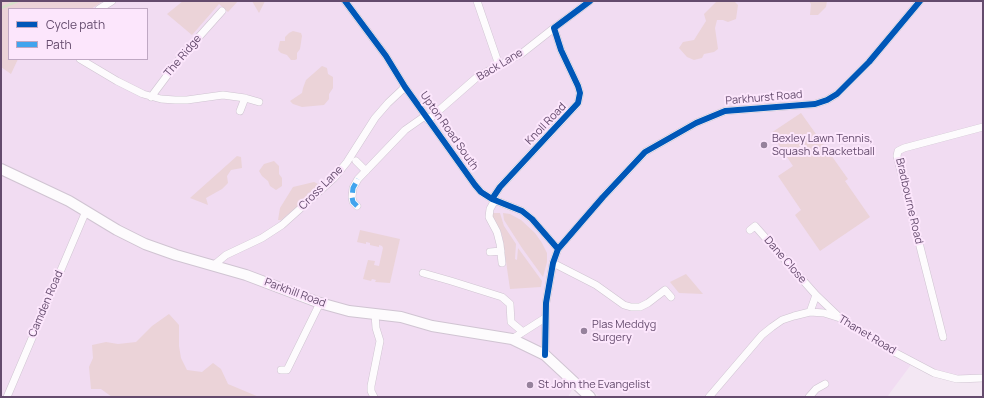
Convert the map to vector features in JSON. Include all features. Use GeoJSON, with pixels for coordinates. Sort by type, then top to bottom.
{"type":"FeatureCollection","features":[{"type":"Feature","properties":{"kind":"main road","name":"Parkhill Road"},"geometry":{"type":"LineString","coordinates":[[1,169],[69,201],[117,230],[145,244],[176,255],[251,277],[320,303],[349,311],[401,318],[441,328],[512,339],[545,355],[590,397]]}},
{"type":"Feature","properties":{"kind":"street"},"geometry":{"type":"LineString","coordinates":[[101,8],[112,1]]}},
{"type":"Feature","properties":{"kind":"street","name":"Upton Road South"},"geometry":{"type":"LineString","coordinates":[[345,1],[386,56],[405,87],[474,185],[481,192],[493,199],[522,211],[532,219],[558,249]]}},
{"type":"Feature","properties":{"kind":"street"},"geometry":{"type":"LineString","coordinates":[[477,1],[499,65]]}},
{"type":"Feature","properties":{"kind":"street"},"geometry":{"type":"LineString","coordinates":[[554,28],[590,1]]}},
{"type":"Feature","properties":{"kind":"street","name":"Parkhurst Road"},"geometry":{"type":"LineString","coordinates":[[545,355],[545,318],[548,287],[558,249],[603,197],[646,152],[696,123],[725,110],[815,104],[827,100],[837,94],[869,62],[920,1]]}},
{"type":"Feature","properties":{"kind":"street","name":"The Ridge"},"geometry":{"type":"LineString","coordinates":[[151,97],[181,57],[222,11]]}},
{"type":"Feature","properties":{"kind":"street"},"geometry":{"type":"LineString","coordinates":[[217,18],[223,23]]}},
{"type":"Feature","properties":{"kind":"street","name":"Back Lane"},"geometry":{"type":"LineString","coordinates":[[357,206],[353,202],[352,197],[353,188],[358,179],[405,130],[427,118],[476,78],[521,54],[554,28]]}},
{"type":"Feature","properties":{"kind":"street","name":"Knoll Road"},"geometry":{"type":"LineString","coordinates":[[493,199],[500,187],[575,107],[580,99],[578,86],[561,50],[554,28]]}},
{"type":"Feature","properties":{"kind":"street"},"geometry":{"type":"LineString","coordinates":[[82,60],[136,91],[151,97],[187,100],[223,95],[245,98],[259,102]]}},
{"type":"Feature","properties":{"kind":"street","name":"Cross Lane"},"geometry":{"type":"LineString","coordinates":[[214,266],[226,255],[262,238],[282,225],[312,199],[334,178],[347,162],[374,118],[405,87]]}},
{"type":"Feature","properties":{"kind":"street"},"geometry":{"type":"LineString","coordinates":[[240,110],[245,98]]}},
{"type":"Feature","properties":{"kind":"street","name":"Bradbourne Road"},"geometry":{"type":"LineString","coordinates":[[943,337],[897,156],[898,151],[904,148],[983,127]]}},
{"type":"Feature","properties":{"kind":"street"},"geometry":{"type":"LineString","coordinates":[[356,161],[366,170]]}},
{"type":"Feature","properties":{"kind":"street"},"geometry":{"type":"LineString","coordinates":[[493,199],[489,217],[497,232],[502,263]]}},
{"type":"Feature","properties":{"kind":"street","name":"Camden Road"},"geometry":{"type":"LineString","coordinates":[[7,397],[86,211]]}},
{"type":"Feature","properties":{"kind":"street","name":"Dane Close"},"geometry":{"type":"LineString","coordinates":[[755,226],[816,294],[840,318]]}},
{"type":"Feature","properties":{"kind":"street"},"geometry":{"type":"LineString","coordinates":[[490,252],[501,250]]}},
{"type":"Feature","properties":{"kind":"street"},"geometry":{"type":"LineString","coordinates":[[554,262],[596,286],[624,305],[640,307],[665,290],[671,298]]}},
{"type":"Feature","properties":{"kind":"street"},"geometry":{"type":"LineString","coordinates":[[423,273],[502,297],[510,304],[511,322],[523,332]]}},
{"type":"Feature","properties":{"kind":"street"},"geometry":{"type":"LineString","coordinates":[[810,312],[816,294]]}},
{"type":"Feature","properties":{"kind":"street"},"geometry":{"type":"LineString","coordinates":[[282,370],[286,370],[320,303]]}},
{"type":"Feature","properties":{"kind":"street","name":"Thanet Road"},"geometry":{"type":"LineString","coordinates":[[709,397],[767,331],[782,320],[810,312],[824,313],[840,318],[902,356],[934,373],[956,378],[983,378]]}},
{"type":"Feature","properties":{"kind":"street"},"geometry":{"type":"LineString","coordinates":[[374,397],[371,391],[371,386],[380,341],[377,333],[375,314]]}},
{"type":"Feature","properties":{"kind":"street"},"geometry":{"type":"LineString","coordinates":[[512,339],[545,318]]}},
{"type":"Feature","properties":{"kind":"street"},"geometry":{"type":"LineString","coordinates":[[809,397],[816,389],[825,384]]}},
{"type":"Feature","properties":{"kind":"shaded area"},"geometry":{"type":"Polygon","coordinates":[[[1,1],[983,1],[983,378],[957,379],[913,362],[887,397],[600,397],[578,379],[568,397],[1,397],[1,1]]]}},
{"type":"Feature","properties":{"kind":"shaded area"},"geometry":{"type":"Polygon","coordinates":[[[1,1],[103,1],[92,8],[8,8],[8,60],[18,60],[11,74],[1,67],[1,1]]]}},
{"type":"Feature","properties":{"kind":"shaded area"},"geometry":{"type":"Polygon","coordinates":[[[183,1],[238,1],[228,12],[219,4],[192,35],[167,14],[183,1]]]}},
{"type":"Feature","properties":{"kind":"shaded area"},"geometry":{"type":"Polygon","coordinates":[[[252,1],[265,1],[259,13],[252,1]]]}},
{"type":"Feature","properties":{"kind":"shaded area"},"geometry":{"type":"Polygon","coordinates":[[[717,1],[734,1],[738,5],[736,19],[728,22],[717,20],[715,28],[718,49],[714,52],[704,54],[702,58],[694,60],[687,57],[679,48],[683,42],[694,40],[706,21],[704,14],[717,1]]]}},
{"type":"Feature","properties":{"kind":"shaded area"},"geometry":{"type":"Polygon","coordinates":[[[809,1],[827,1],[826,7],[818,15],[810,15],[811,4],[809,1]]]}},
{"type":"Feature","properties":{"kind":"shaded area"},"geometry":{"type":"Polygon","coordinates":[[[293,31],[301,33],[302,36],[300,49],[297,53],[297,59],[291,60],[287,55],[278,50],[280,41],[285,41],[285,37],[293,31]]]}},
{"type":"Feature","properties":{"kind":"shaded area"},"geometry":{"type":"Polygon","coordinates":[[[322,66],[327,68],[328,74],[333,77],[333,88],[329,94],[329,99],[324,105],[302,107],[293,104],[290,101],[302,93],[306,80],[322,66]]]}},
{"type":"Feature","properties":{"kind":"shaded area"},"geometry":{"type":"Polygon","coordinates":[[[801,113],[848,179],[845,181],[870,217],[820,251],[795,215],[801,210],[778,176],[793,166],[771,133],[801,113]]]}},
{"type":"Feature","properties":{"kind":"shaded area"},"geometry":{"type":"Polygon","coordinates":[[[237,156],[241,157],[242,168],[231,170],[227,176],[228,183],[222,189],[206,198],[208,205],[190,198],[237,156]]]}},
{"type":"Feature","properties":{"kind":"shaded area"},"geometry":{"type":"Polygon","coordinates":[[[274,161],[279,166],[279,174],[282,178],[282,186],[276,190],[270,186],[268,181],[259,171],[264,164],[274,161]]]}},
{"type":"Feature","properties":{"kind":"shaded area"},"geometry":{"type":"Polygon","coordinates":[[[314,182],[318,184],[314,191],[308,193],[303,202],[281,220],[278,220],[280,208],[293,187],[314,182]]]}},
{"type":"Feature","properties":{"kind":"shaded area"},"geometry":{"type":"Polygon","coordinates":[[[491,213],[500,213],[504,226],[516,244],[515,259],[517,260],[518,248],[542,281],[541,287],[510,289],[502,234],[491,216],[491,213]]]}},
{"type":"Feature","properties":{"kind":"shaded area"},"geometry":{"type":"Polygon","coordinates":[[[503,213],[510,214],[521,220],[535,233],[542,243],[547,253],[547,262],[543,277],[504,220],[503,213]]]}},
{"type":"Feature","properties":{"kind":"shaded area"},"geometry":{"type":"Polygon","coordinates":[[[360,230],[400,239],[390,283],[375,282],[376,280],[372,279],[371,281],[363,279],[368,260],[375,261],[374,265],[379,266],[383,248],[382,246],[379,245],[379,247],[370,245],[370,243],[366,242],[366,244],[357,242],[360,230]]]}},
{"type":"Feature","properties":{"kind":"shaded area"},"geometry":{"type":"Polygon","coordinates":[[[686,274],[703,294],[679,293],[670,282],[686,274]]]}},
{"type":"Feature","properties":{"kind":"shaded area"},"geometry":{"type":"Polygon","coordinates":[[[169,314],[179,325],[179,346],[181,358],[187,370],[202,372],[213,363],[221,369],[228,384],[259,397],[112,397],[101,389],[91,389],[89,367],[93,358],[92,345],[106,342],[118,344],[136,342],[152,326],[169,314]]]}},
{"type":"Feature","properties":{"kind":"waterway"},"geometry":{"type":"LineString","coordinates":[[1,8],[18,1]]}},
{"type":"Feature","properties":{"kind":"marked path"},"geometry":{"type":"LineString","coordinates":[[357,206],[353,202],[352,197],[353,188],[358,179]]}},
{"type":"Feature","properties":{"kind":"cycle path"},"geometry":{"type":"LineString","coordinates":[[345,1],[386,56],[405,87],[481,192],[492,199],[522,211],[532,219],[558,249]]}},
{"type":"Feature","properties":{"kind":"cycle path"},"geometry":{"type":"LineString","coordinates":[[492,199],[500,187],[578,103],[580,93],[578,86],[561,50],[554,28],[590,1]]}},
{"type":"Feature","properties":{"kind":"cycle path"},"geometry":{"type":"LineString","coordinates":[[545,355],[546,303],[553,263],[558,249],[603,197],[645,152],[696,123],[725,111],[815,104],[827,100],[837,94],[869,62],[920,1]]}},
{"type":"Feature","properties":{"kind":"place","name":"Bexley Lawn Tennis, Squash & Racketball"},"geometry":{"type":"Point","coordinates":[764,145]}},
{"type":"Feature","properties":{"kind":"place","name":"Plas Meddyg Surgery"},"geometry":{"type":"Point","coordinates":[584,331]}},
{"type":"Feature","properties":{"kind":"place","name":"St John the Evangelist"},"geometry":{"type":"Point","coordinates":[530,385]}}]}
